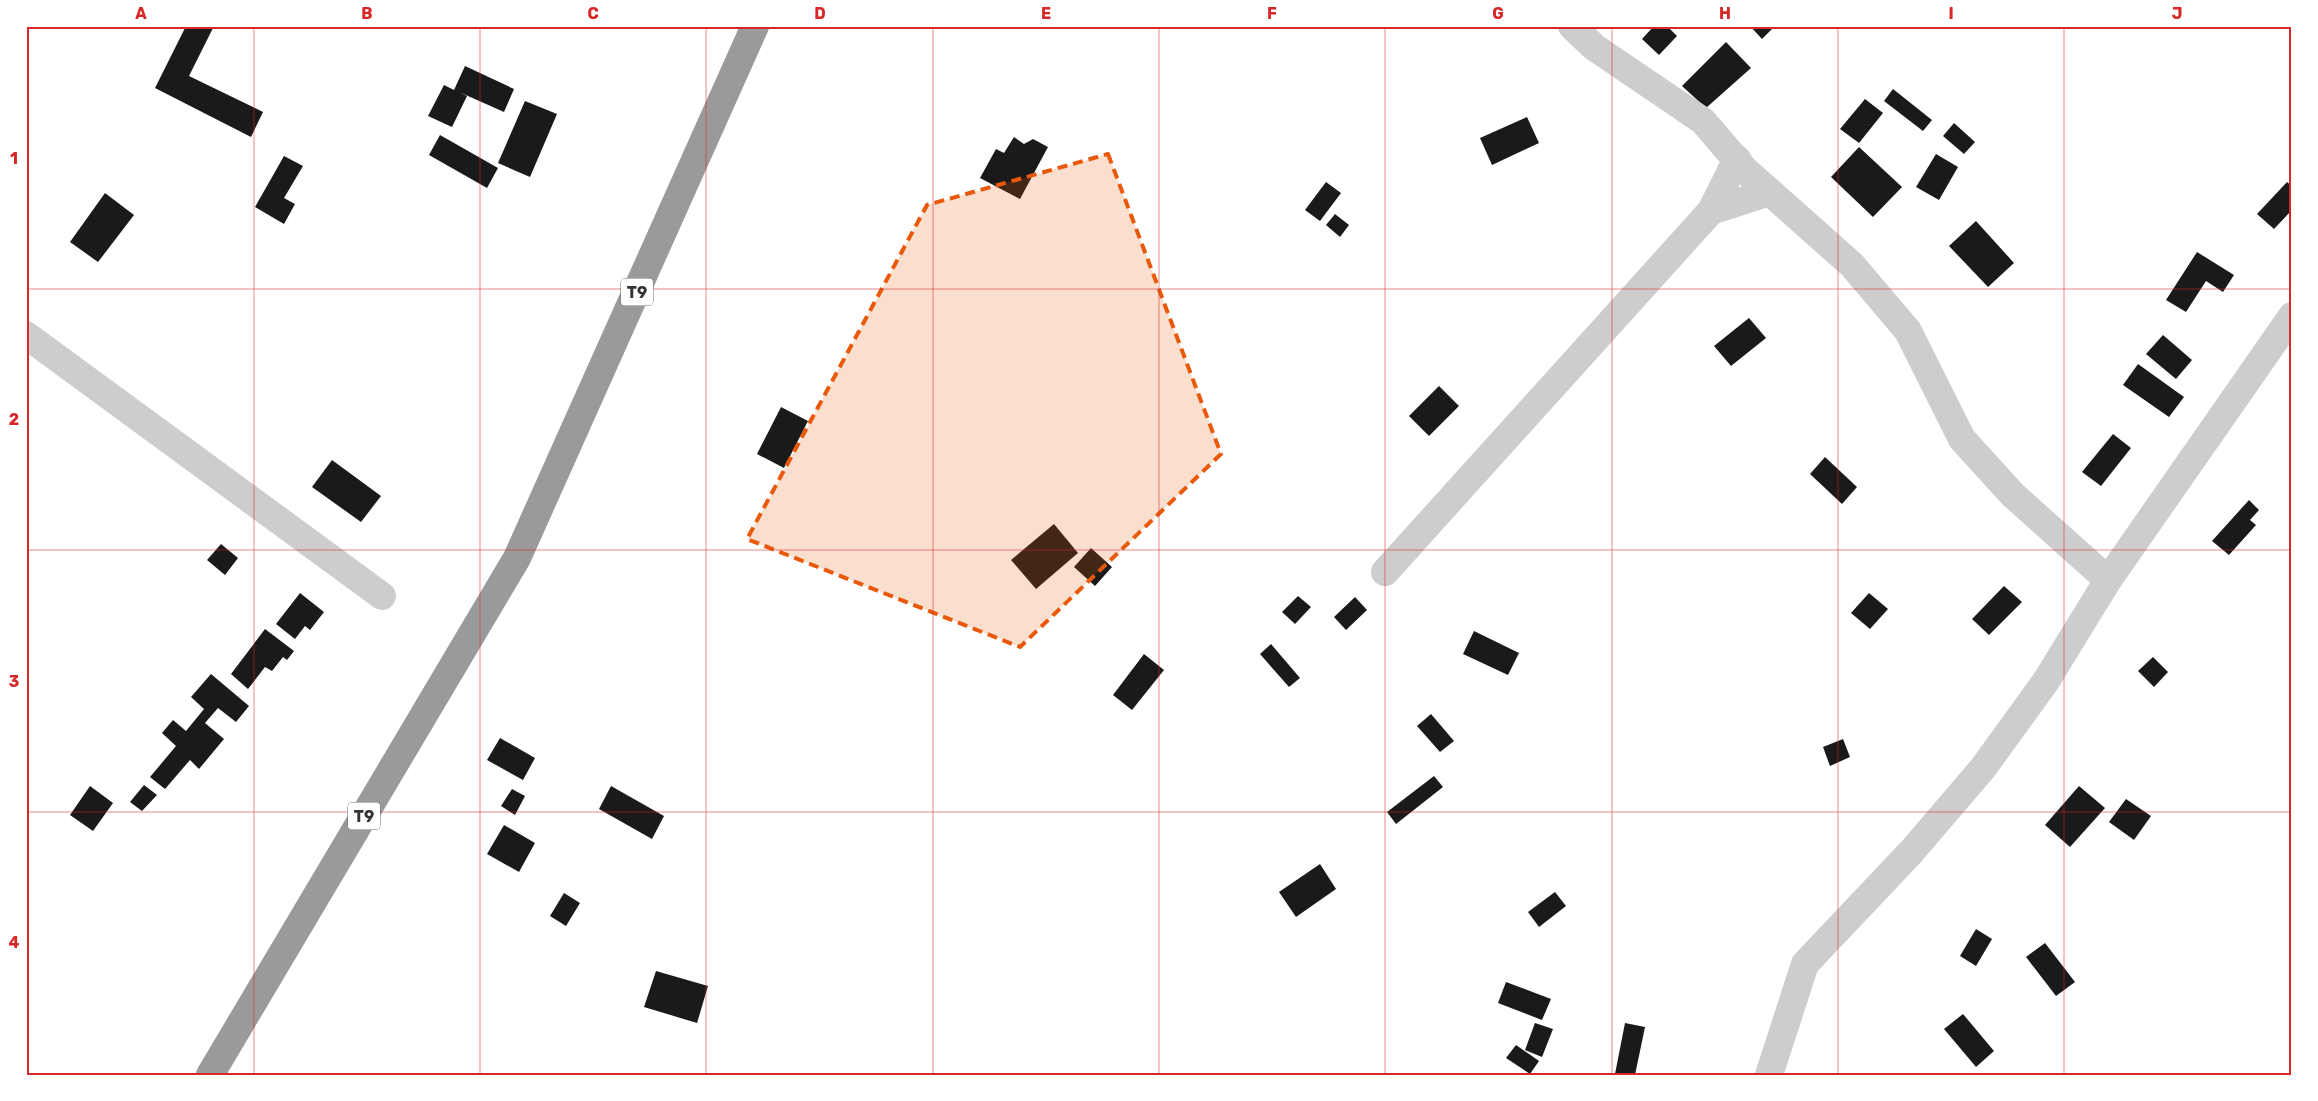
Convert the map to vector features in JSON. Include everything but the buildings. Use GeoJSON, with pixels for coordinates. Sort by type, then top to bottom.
{"type":"FeatureCollection","features":[{"type":"Feature","properties":{"kind":"highway","name":"T9"},"geometry":{"type":"LineString","coordinates":[[210,1075],[517,558],[755,26]]}},
{"type":"Feature","properties":{"kind":"street"},"geometry":{"type":"LineString","coordinates":[[1572,26],[1594,47],[1703,121],[1745,170],[1852,265],[1908,331],[1962,439],[2013,495],[2108,580]]}},
{"type":"Feature","properties":{"kind":"street"},"geometry":{"type":"LineString","coordinates":[[1384,572],[1711,211],[1737,159]]}},
{"type":"Feature","properties":{"kind":"street"},"geometry":{"type":"LineString","coordinates":[[1711,211],[1770,192]]}},
{"type":"Feature","properties":{"kind":"street"},"geometry":{"type":"LineString","coordinates":[[1769,1075],[1805,964],[1912,851],[1983,768],[2046,681],[2108,580],[2292,316]]}},
{"type":"Feature","properties":{"kind":"street"},"geometry":{"type":"LineString","coordinates":[[26,335],[382,596]]}},
{"type":"Feature","properties":{"kind":"highlighted area"},"geometry":{"type":"Polygon","coordinates":[[[1108,154],[1221,454],[1020,647],[747,539],[927,205],[1108,154]]]}}]}
